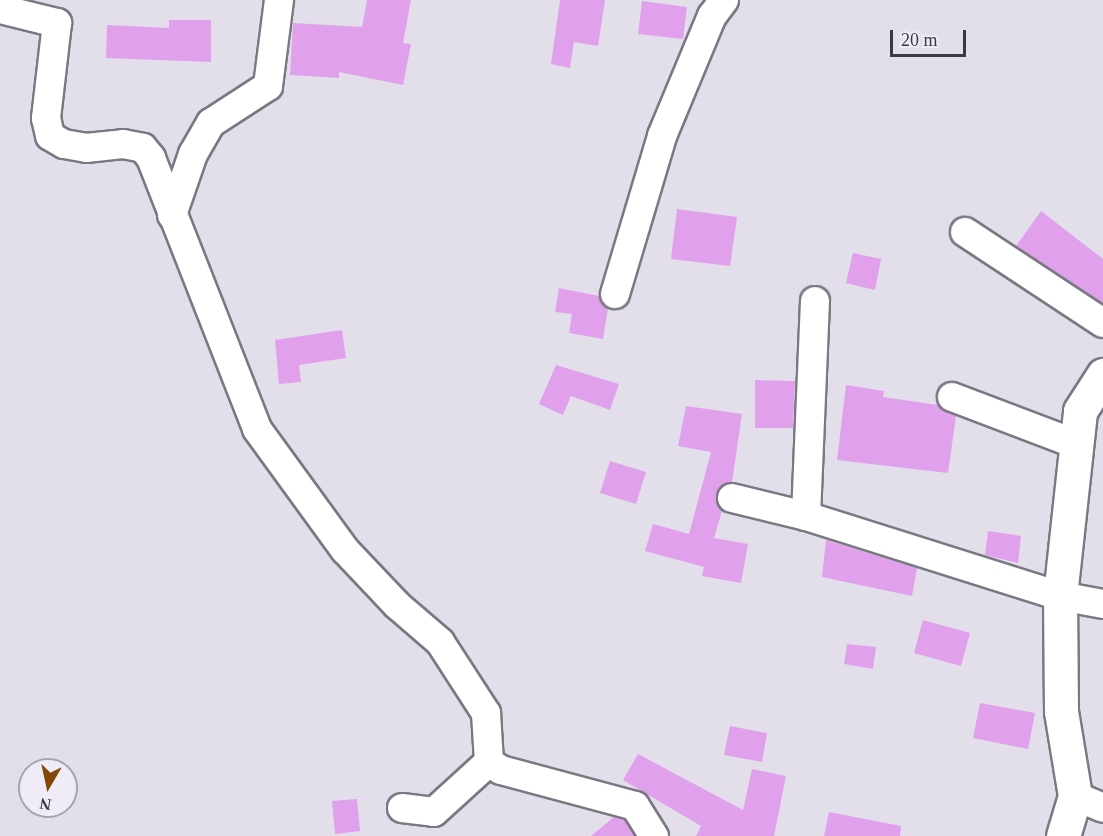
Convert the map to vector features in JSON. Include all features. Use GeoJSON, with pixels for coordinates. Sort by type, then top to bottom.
{"type":"FeatureCollection","features":[{"type":"Feature","properties":{"kind":"street"},"geometry":{"type":"LineString","coordinates":[[172,215],[193,154],[211,123],[268,86],[279,0]]}},
{"type":"Feature","properties":{"kind":"street"},"geometry":{"type":"LineString","coordinates":[[615,294],[663,136],[712,16],[724,0]]}},
{"type":"Feature","properties":{"kind":"street"},"geometry":{"type":"LineString","coordinates":[[0,9],[58,11],[46,118],[51,136],[64,144],[86,148],[123,144],[143,148],[151,158],[257,429],[345,550],[397,606],[440,642],[486,713],[489,762]]}},
{"type":"Feature","properties":{"kind":"street"},"geometry":{"type":"LineString","coordinates":[[965,232],[1103,323]]}},
{"type":"Feature","properties":{"kind":"street"},"geometry":{"type":"LineString","coordinates":[[806,516],[814,301]]}},
{"type":"Feature","properties":{"kind":"street"},"geometry":{"type":"LineString","coordinates":[[1064,836],[1089,802],[1060,711],[1060,596],[1076,444],[1092,412],[1103,375]]}},
{"type":"Feature","properties":{"kind":"street"},"geometry":{"type":"LineString","coordinates":[[952,398],[1076,444]]}},
{"type":"Feature","properties":{"kind":"street"},"geometry":{"type":"LineString","coordinates":[[732,498],[806,516],[1060,596],[1103,604]]}},
{"type":"Feature","properties":{"kind":"street"},"geometry":{"type":"LineString","coordinates":[[402,808],[434,812],[489,762]]}},
{"type":"Feature","properties":{"kind":"street"},"geometry":{"type":"LineString","coordinates":[[489,762],[501,770],[635,806],[654,836]]}},
{"type":"Feature","properties":{"kind":"building"},"geometry":{"type":"Polygon","coordinates":[[[367,0],[411,0],[403,43],[411,44],[403,85],[339,72],[339,78],[290,75],[293,23],[362,27],[367,0]]]}},
{"type":"Feature","properties":{"kind":"building"},"geometry":{"type":"Polygon","coordinates":[[[560,0],[605,0],[598,46],[574,42],[570,68],[551,64],[560,0]]]}},
{"type":"Feature","properties":{"kind":"building"},"geometry":{"type":"Polygon","coordinates":[[[642,1],[687,7],[683,39],[638,34],[642,1]]]}},
{"type":"Feature","properties":{"kind":"building"},"geometry":{"type":"Polygon","coordinates":[[[169,20],[211,20],[211,62],[106,58],[107,25],[169,28],[169,20]]]}},
{"type":"Feature","properties":{"kind":"building"},"geometry":{"type":"Polygon","coordinates":[[[677,209],[737,217],[730,266],[671,259],[677,209]]]}},
{"type":"Feature","properties":{"kind":"building"},"geometry":{"type":"Polygon","coordinates":[[[1041,211],[1103,259],[1103,303],[1016,246],[1041,211]]]}},
{"type":"Feature","properties":{"kind":"building"},"geometry":{"type":"Polygon","coordinates":[[[853,253],[881,259],[875,290],[846,283],[853,253]]]}},
{"type":"Feature","properties":{"kind":"building"},"geometry":{"type":"Polygon","coordinates":[[[559,288],[599,296],[608,308],[603,339],[569,333],[572,314],[555,312],[559,288]]]}},
{"type":"Feature","properties":{"kind":"building"},"geometry":{"type":"Polygon","coordinates":[[[342,330],[346,358],[299,365],[301,382],[279,384],[275,340],[342,330]]]}},
{"type":"Feature","properties":{"kind":"building"},"geometry":{"type":"Polygon","coordinates":[[[556,365],[619,384],[610,410],[571,396],[563,415],[539,404],[556,365]]]}},
{"type":"Feature","properties":{"kind":"building"},"geometry":{"type":"Polygon","coordinates":[[[755,380],[795,381],[793,428],[755,428],[755,380]]]}},
{"type":"Feature","properties":{"kind":"building"},"geometry":{"type":"Polygon","coordinates":[[[846,385],[884,391],[883,397],[938,405],[956,416],[948,473],[837,460],[846,385]]]}},
{"type":"Feature","properties":{"kind":"building"},"geometry":{"type":"Polygon","coordinates":[[[686,406],[742,414],[732,482],[721,486],[716,495],[722,511],[714,538],[748,544],[741,583],[702,576],[704,567],[645,551],[653,524],[689,534],[711,452],[678,446],[686,406]]]}},
{"type":"Feature","properties":{"kind":"building"},"geometry":{"type":"Polygon","coordinates":[[[610,461],[646,472],[636,504],[600,493],[610,461]]]}},
{"type":"Feature","properties":{"kind":"building"},"geometry":{"type":"Polygon","coordinates":[[[988,531],[1021,536],[1018,563],[985,555],[988,531]]]}},
{"type":"Feature","properties":{"kind":"building"},"geometry":{"type":"Polygon","coordinates":[[[826,540],[917,568],[912,596],[822,577],[826,540]]]}},
{"type":"Feature","properties":{"kind":"building"},"geometry":{"type":"Polygon","coordinates":[[[923,620],[970,633],[961,666],[914,653],[923,620]]]}},
{"type":"Feature","properties":{"kind":"building"},"geometry":{"type":"Polygon","coordinates":[[[847,644],[876,647],[873,669],[844,664],[847,644]]]}},
{"type":"Feature","properties":{"kind":"building"},"geometry":{"type":"Polygon","coordinates":[[[980,703],[1035,713],[1028,749],[973,738],[980,703]]]}},
{"type":"Feature","properties":{"kind":"building"},"geometry":{"type":"Polygon","coordinates":[[[730,726],[767,733],[762,762],[724,755],[730,726]]]}},
{"type":"Feature","properties":{"kind":"building"},"geometry":{"type":"Polygon","coordinates":[[[638,754],[743,810],[752,769],[786,776],[774,836],[696,836],[701,826],[623,780],[638,754]]]}},
{"type":"Feature","properties":{"kind":"building"},"geometry":{"type":"Polygon","coordinates":[[[357,799],[360,831],[335,834],[332,801],[357,799]]]}},
{"type":"Feature","properties":{"kind":"building"},"geometry":{"type":"Polygon","coordinates":[[[829,812],[901,826],[900,836],[824,836],[829,812]]]}},
{"type":"Feature","properties":{"kind":"building"},"geometry":{"type":"Polygon","coordinates":[[[614,817],[625,820],[634,836],[591,836],[614,817]]]}}]}
